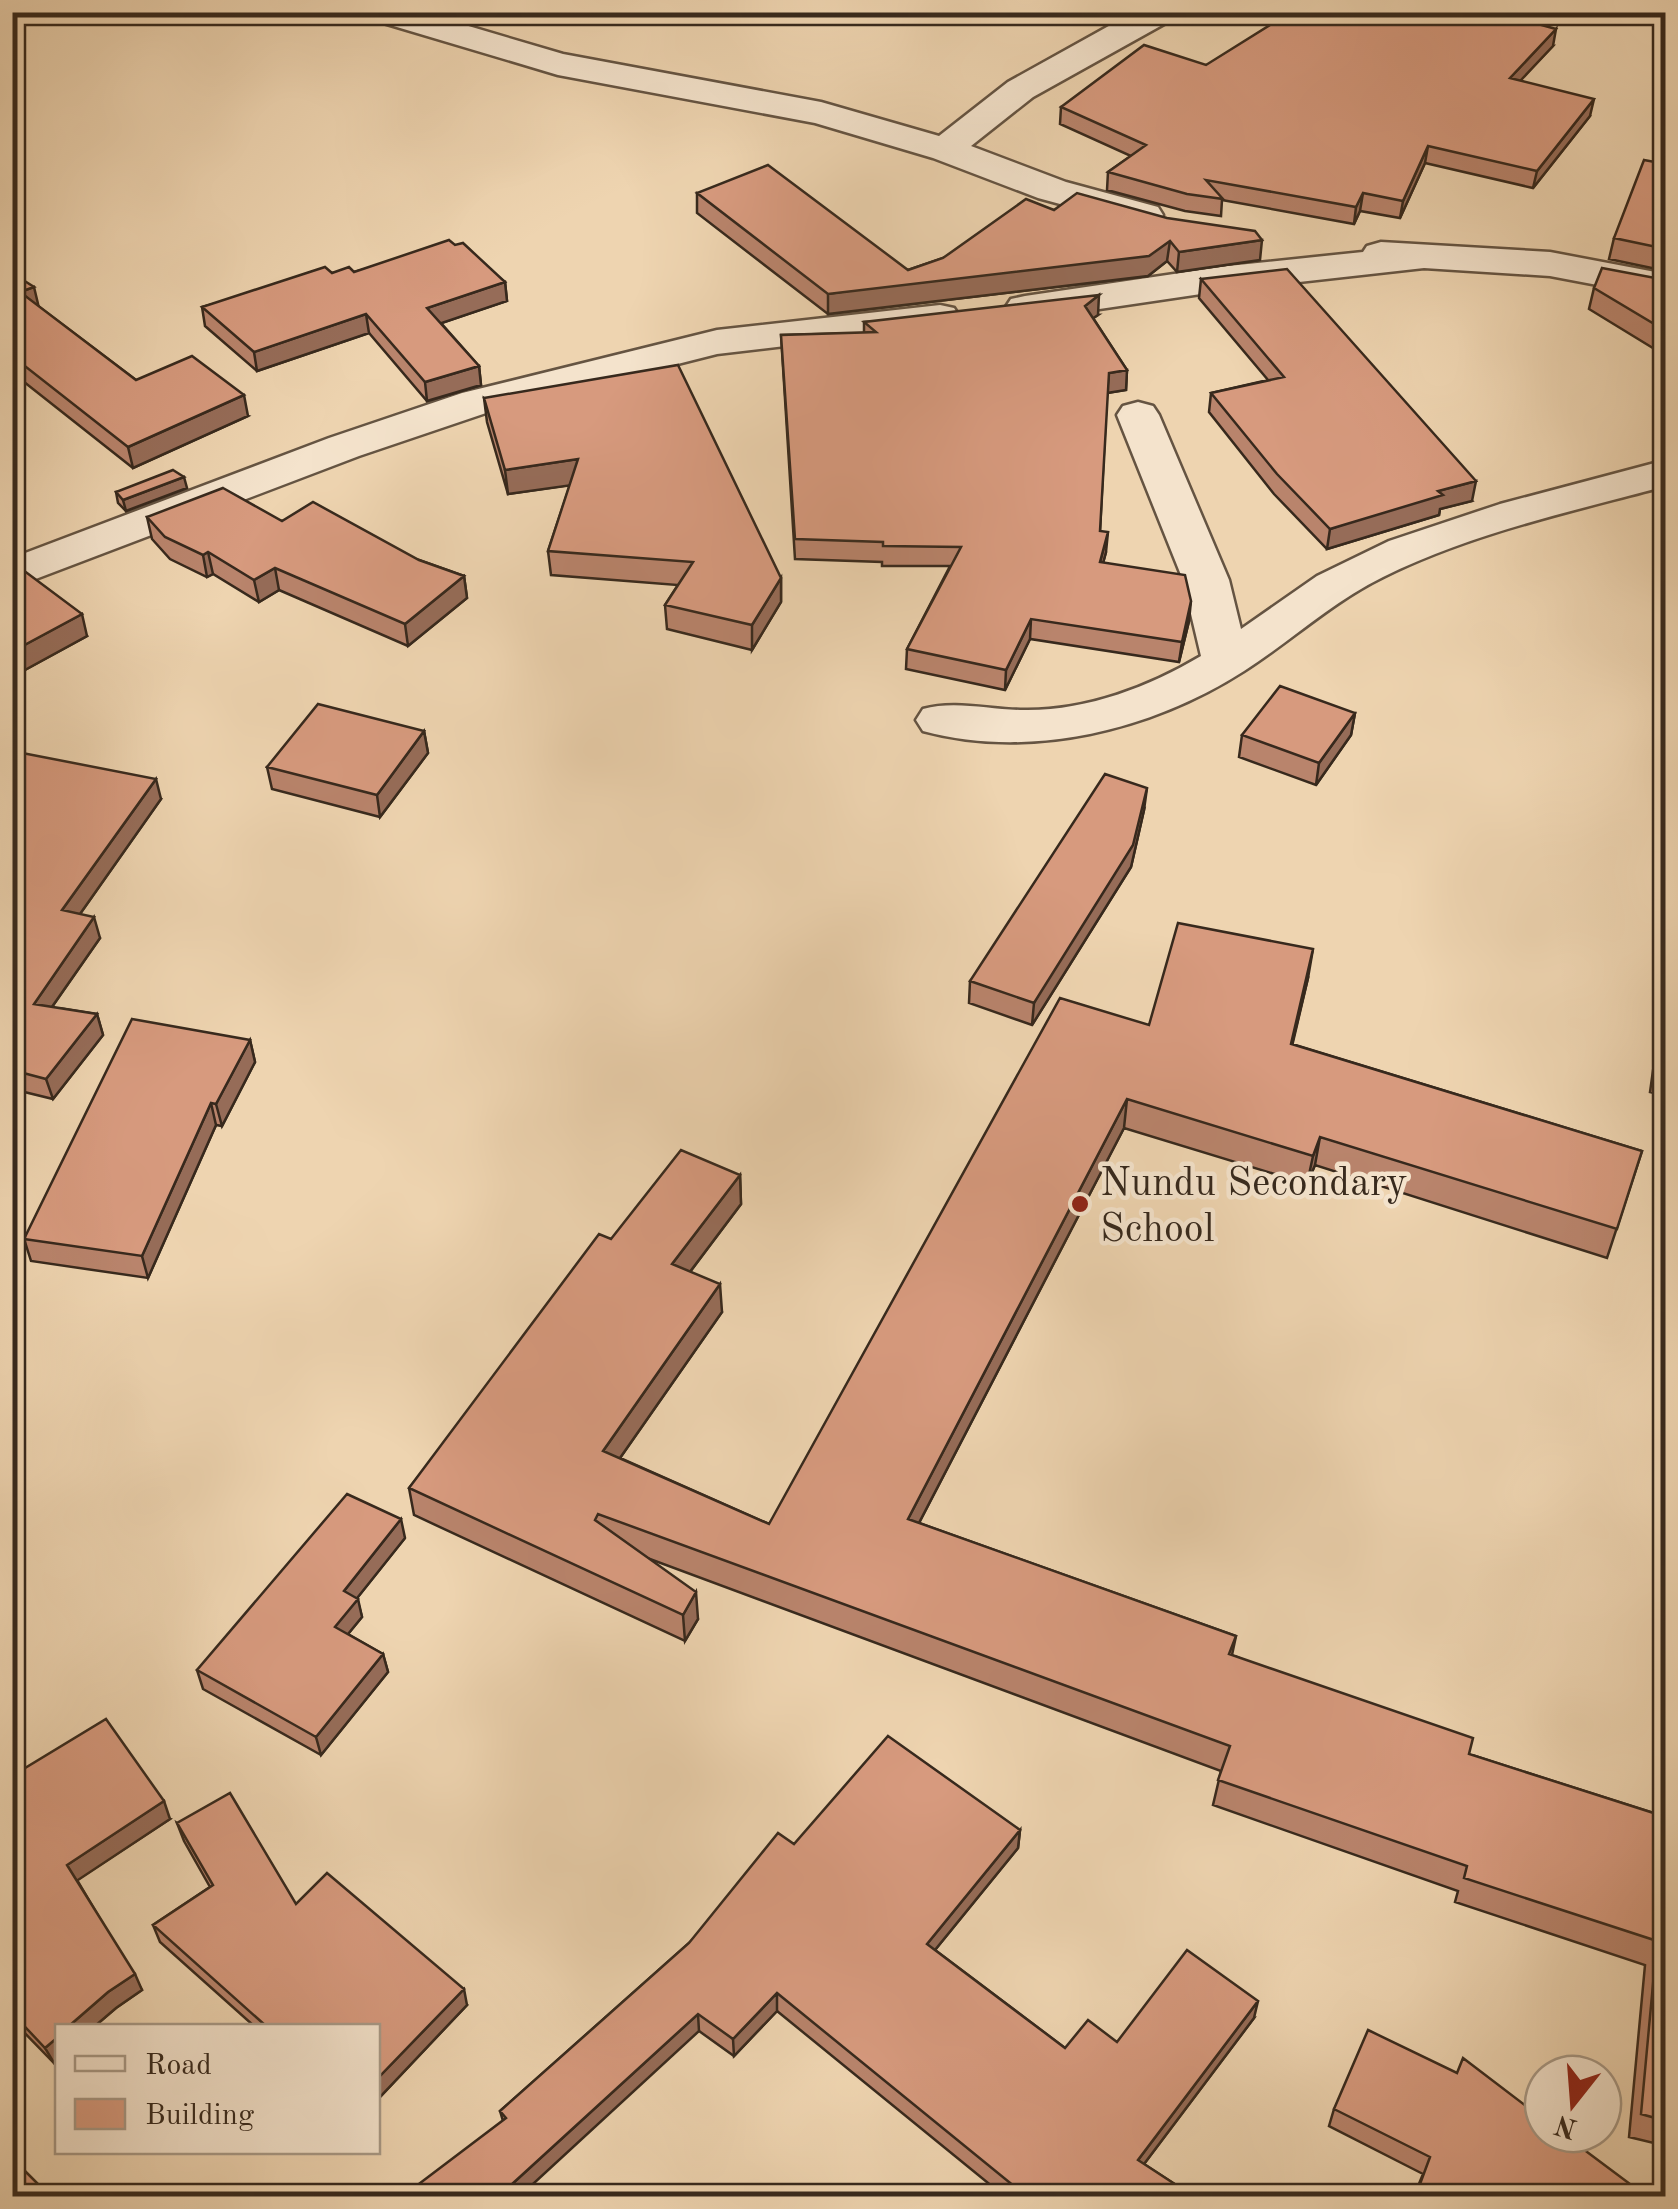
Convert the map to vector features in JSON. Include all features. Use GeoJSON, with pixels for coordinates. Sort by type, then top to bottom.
{"type":"FeatureCollection","features":[{"type":"Feature","properties":{"kind":"street"},"geometry":{"type":"LineString","coordinates":[[382,12],[558,64],[821,113],[946,150],[1052,190],[1180,226]]}},
{"type":"Feature","properties":{"kind":"street"},"geometry":{"type":"LineString","coordinates":[[946,150],[970,124],[1050,72],[1161,12]]}},
{"type":"Feature","properties":{"kind":"street"},"geometry":{"type":"LineString","coordinates":[[1261,240],[1418,258],[1550,264],[1666,286]]}},
{"type":"Feature","properties":{"kind":"street"},"geometry":{"type":"LineString","coordinates":[[12,574],[344,447],[477,402],[717,342],[1058,305],[1228,278],[1418,258]]}},
{"type":"Feature","properties":{"kind":"street"},"geometry":{"type":"LineString","coordinates":[[1138,415],[1206,580],[1226,661]]}},
{"type":"Feature","properties":{"kind":"street"},"geometry":{"type":"LineString","coordinates":[[940,720],[1039,726],[1086,719],[1160,694],[1226,661],[1368,566],[1513,513],[1666,474]]}},
{"type":"Feature","properties":{"kind":"building"},"geometry":{"type":"Polygon","coordinates":[[[1291,12],[1495,12],[1556,29],[1510,78],[1594,99],[1537,171],[1428,146],[1403,201],[1363,193],[1356,207],[1206,180],[1223,199],[1187,194],[1108,172],[1146,145],[1061,107],[1144,45],[1206,65],[1291,12]]]}},
{"type":"Feature","properties":{"kind":"building"},"geometry":{"type":"Polygon","coordinates":[[[1644,160],[1666,164],[1666,249],[1614,238],[1644,160]]]}},
{"type":"Feature","properties":{"kind":"building"},"geometry":{"type":"Polygon","coordinates":[[[768,165],[908,270],[943,258],[1026,199],[1054,210],[1077,193],[1167,218],[1255,231],[1262,240],[1179,252],[1170,241],[1149,256],[828,294],[697,193],[768,165]]]}},
{"type":"Feature","properties":{"kind":"building"},"geometry":{"type":"Polygon","coordinates":[[[449,240],[455,245],[463,243],[505,282],[427,308],[479,366],[425,382],[366,314],[254,352],[202,307],[325,267],[332,273],[349,267],[354,272],[449,240]]]}},
{"type":"Feature","properties":{"kind":"building"},"geometry":{"type":"Polygon","coordinates":[[[1602,268],[1666,280],[1666,331],[1594,288],[1602,268]]]}},
{"type":"Feature","properties":{"kind":"building"},"geometry":{"type":"Polygon","coordinates":[[[1287,269],[1476,481],[1330,529],[1277,474],[1211,393],[1284,377],[1201,279],[1287,269]]]}},
{"type":"Feature","properties":{"kind":"building"},"geometry":{"type":"Polygon","coordinates":[[[12,273],[34,287],[20,292],[136,380],[192,356],[244,395],[128,447],[12,356],[12,273]]]}},
{"type":"Feature","properties":{"kind":"building"},"geometry":{"type":"Polygon","coordinates":[[[1099,295],[1085,306],[1127,370],[1109,373],[1100,531],[1108,532],[1100,562],[1185,575],[1191,601],[1182,642],[1031,619],[1006,670],[907,649],[961,547],[795,539],[781,335],[876,332],[864,322],[1099,295]]]}},
{"type":"Feature","properties":{"kind":"building"},"geometry":{"type":"Polygon","coordinates":[[[678,365],[781,578],[752,625],[665,605],[693,562],[548,551],[578,459],[505,470],[484,398],[678,365]]]}},
{"type":"Feature","properties":{"kind":"building"},"geometry":{"type":"Polygon","coordinates":[[[173,470],[184,477],[123,500],[116,492],[173,470]]]}},
{"type":"Feature","properties":{"kind":"building"},"geometry":{"type":"Polygon","coordinates":[[[223,488],[282,521],[313,502],[419,560],[464,576],[405,624],[275,568],[254,580],[208,552],[203,555],[165,537],[147,517],[223,488]]]}},
{"type":"Feature","properties":{"kind":"building"},"geometry":{"type":"Polygon","coordinates":[[[19,567],[82,614],[17,649],[12,645],[12,571],[19,567]]]}},
{"type":"Feature","properties":{"kind":"building"},"geometry":{"type":"Polygon","coordinates":[[[1280,686],[1355,713],[1319,763],[1242,735],[1280,686]]]}},
{"type":"Feature","properties":{"kind":"building"},"geometry":{"type":"Polygon","coordinates":[[[318,704],[424,731],[377,795],[267,767],[318,704]]]}},
{"type":"Feature","properties":{"kind":"building"},"geometry":{"type":"Polygon","coordinates":[[[12,751],[156,779],[62,910],[94,917],[34,1004],[97,1014],[46,1079],[12,1070],[12,751]]]}},
{"type":"Feature","properties":{"kind":"building"},"geometry":{"type":"Polygon","coordinates":[[[1105,774],[1147,788],[1133,845],[1034,1003],[970,981],[1105,774]]]}},
{"type":"Feature","properties":{"kind":"building"},"geometry":{"type":"Polygon","coordinates":[[[1178,923],[1313,949],[1291,1044],[1642,1151],[1617,1229],[1320,1137],[1313,1156],[1127,1099],[908,1519],[1236,1636],[1229,1654],[1473,1738],[1469,1754],[1666,1817],[1666,2121],[1641,2114],[1657,1941],[1464,1878],[1467,1866],[1218,1780],[1230,1746],[598,1514],[595,1520],[696,1592],[683,1615],[409,1488],[599,1234],[611,1239],[681,1150],[740,1175],[672,1264],[720,1284],[603,1451],[769,1524],[1060,998],[1149,1025],[1178,923]]]}},
{"type":"Feature","properties":{"kind":"building"},"geometry":{"type":"Polygon","coordinates":[[[132,1019],[250,1040],[216,1104],[211,1103],[142,1256],[24,1239],[132,1019]]]}},
{"type":"Feature","properties":{"kind":"building"},"geometry":{"type":"Polygon","coordinates":[[[1666,1024],[1666,1062],[1661,1061],[1666,1024]]]}},
{"type":"Feature","properties":{"kind":"building"},"geometry":{"type":"Polygon","coordinates":[[[347,1494],[401,1519],[344,1591],[358,1599],[335,1627],[383,1654],[316,1737],[197,1670],[347,1494]]]}},
{"type":"Feature","properties":{"kind":"building"},"geometry":{"type":"Polygon","coordinates":[[[106,1719],[164,1801],[67,1865],[135,1974],[71,2024],[55,2024],[55,2040],[45,2048],[12,2013],[12,1776],[106,1719]]]}},
{"type":"Feature","properties":{"kind":"building"},"geometry":{"type":"Polygon","coordinates":[[[888,1736],[1020,1830],[927,1944],[1065,2048],[1088,2020],[1117,2042],[1187,1950],[1258,2001],[1138,2160],[1193,2196],[1026,2196],[777,1993],[733,2039],[698,2014],[499,2196],[403,2196],[506,2118],[500,2111],[689,1943],[778,1833],[794,1844],[888,1736]]]}},
{"type":"Feature","properties":{"kind":"building"},"geometry":{"type":"Polygon","coordinates":[[[230,1793],[296,1904],[327,1873],[464,1989],[380,2076],[380,2024],[264,2024],[153,1925],[213,1885],[177,1823],[230,1793]]]}},
{"type":"Feature","properties":{"kind":"building"},"geometry":{"type":"Polygon","coordinates":[[[1368,2030],[1457,2073],[1463,2058],[1523,2104],[1523,2154],[1590,2154],[1646,2196],[1442,2196],[1420,2184],[1430,2157],[1334,2109],[1368,2030]]]}},
{"type":"Feature","properties":{"kind":"building"},"geometry":{"type":"Polygon","coordinates":[[[23,2169],[50,2196],[12,2196],[12,2179],[23,2169]]]}},
{"type":"Feature","properties":{"kind":"place","name":"Nundu Secondary School"},"geometry":{"type":"Point","coordinates":[1080,1204]}}]}
